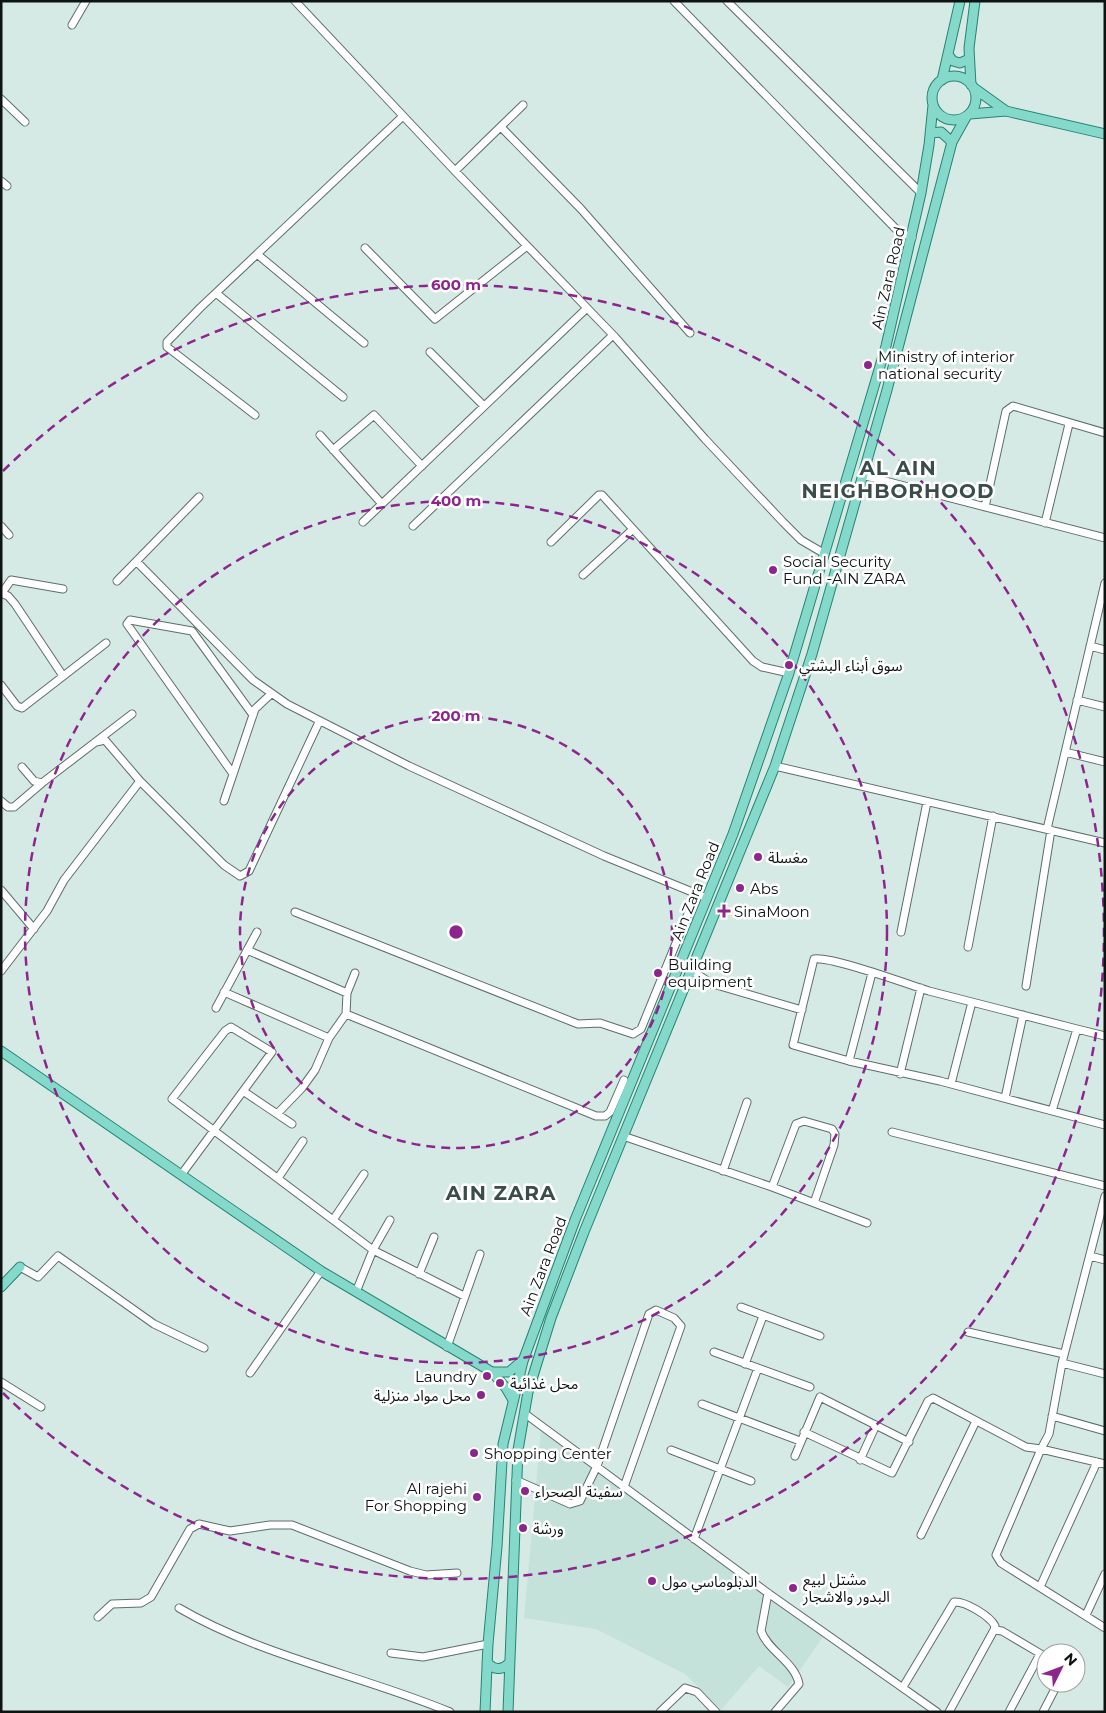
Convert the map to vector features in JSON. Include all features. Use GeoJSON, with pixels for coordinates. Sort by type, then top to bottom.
{"type":"FeatureCollection","features":[{"type":"Feature","properties":{"kind":"main road"},"geometry":{"type":"LineString","coordinates":[[960,1],[942,80],[933,91],[933,105],[938,113],[946,119],[956,120],[968,115],[1006,111],[1105,134]]}},
{"type":"Feature","properties":{"kind":"main road"},"geometry":{"type":"LineString","coordinates":[[968,115],[976,101],[969,59],[970,25],[975,1]]}},
{"type":"Feature","properties":{"kind":"main road"},"geometry":{"type":"LineString","coordinates":[[949,56],[956,62],[963,62],[969,59]]}},
{"type":"Feature","properties":{"kind":"main road"},"geometry":{"type":"LineString","coordinates":[[942,80],[957,77],[1006,111]]}},
{"type":"Feature","properties":{"kind":"main road","name":"Ain Zara Road"},"geometry":{"type":"LineString","coordinates":[[485,1712],[488,1644],[497,1547],[503,1444],[522,1361],[579,1211],[742,810],[790,673],[881,365],[921,193],[931,132],[933,105]]}},
{"type":"Feature","properties":{"kind":"main road","name":"Ain Zara Road"},"geometry":{"type":"LineString","coordinates":[[508,1712],[508,1663],[516,1480],[518,1450],[528,1392],[551,1318],[623,1136],[775,766],[812,654],[887,390],[952,142],[968,115]]}},
{"type":"Feature","properties":{"kind":"main road"},"geometry":{"type":"LineString","coordinates":[[931,132],[945,134],[952,142]]}},
{"type":"Feature","properties":{"kind":"main road"},"geometry":{"type":"LineString","coordinates":[[1,1051],[321,1271],[447,1348],[492,1372],[502,1382],[513,1400]]}},
{"type":"Feature","properties":{"kind":"main road"},"geometry":{"type":"LineString","coordinates":[[1,1287],[20,1267]]}},
{"type":"Feature","properties":{"kind":"main road"},"geometry":{"type":"LineString","coordinates":[[492,1372],[509,1372],[522,1361]]}},
{"type":"Feature","properties":{"kind":"main road"},"geometry":{"type":"LineString","coordinates":[[487,1662],[497,1669],[504,1667],[508,1663]]}},
{"type":"Feature","properties":{"kind":"street"},"geometry":{"type":"LineString","coordinates":[[72,26],[86,1]]}},
{"type":"Feature","properties":{"kind":"street"},"geometry":{"type":"LineString","coordinates":[[295,1],[613,335],[705,440],[783,522],[801,540],[826,554]]}},
{"type":"Feature","properties":{"kind":"street"},"geometry":{"type":"LineString","coordinates":[[674,1],[896,229],[912,238]]}},
{"type":"Feature","properties":{"kind":"street"},"geometry":{"type":"LineString","coordinates":[[727,1],[921,193]]}},
{"type":"Feature","properties":{"kind":"street"},"geometry":{"type":"LineString","coordinates":[[1,100],[25,122]]}},
{"type":"Feature","properties":{"kind":"street"},"geometry":{"type":"LineString","coordinates":[[455,171],[523,105]]}},
{"type":"Feature","properties":{"kind":"street"},"geometry":{"type":"LineString","coordinates":[[255,415],[167,347],[167,342],[403,116]]}},
{"type":"Feature","properties":{"kind":"street"},"geometry":{"type":"LineString","coordinates":[[501,127],[582,209],[690,333]]}},
{"type":"Feature","properties":{"kind":"street"},"geometry":{"type":"LineString","coordinates":[[365,248],[434,319],[527,246]]}},
{"type":"Feature","properties":{"kind":"street"},"geometry":{"type":"LineString","coordinates":[[257,254],[364,343]]}},
{"type":"Feature","properties":{"kind":"street"},"geometry":{"type":"LineString","coordinates":[[216,293],[343,397]]}},
{"type":"Feature","properties":{"kind":"street"},"geometry":{"type":"LineString","coordinates":[[363,522],[587,308]]}},
{"type":"Feature","properties":{"kind":"street"},"geometry":{"type":"LineString","coordinates":[[413,526],[613,335]]}},
{"type":"Feature","properties":{"kind":"street"},"geometry":{"type":"LineString","coordinates":[[430,352],[484,406]]}},
{"type":"Feature","properties":{"kind":"street"},"geometry":{"type":"LineString","coordinates":[[985,507],[1007,409],[1013,406],[1068,424],[1105,433]]}},
{"type":"Feature","properties":{"kind":"street"},"geometry":{"type":"LineString","coordinates":[[333,450],[374,415],[422,466]]}},
{"type":"Feature","properties":{"kind":"street"},"geometry":{"type":"LineString","coordinates":[[1045,523],[1068,424]]}},
{"type":"Feature","properties":{"kind":"street"},"geometry":{"type":"LineString","coordinates":[[320,436],[382,504]]}},
{"type":"Feature","properties":{"kind":"street"},"geometry":{"type":"LineString","coordinates":[[862,475],[1105,538]]}},
{"type":"Feature","properties":{"kind":"street"},"geometry":{"type":"LineString","coordinates":[[552,542],[599,495],[604,497],[753,661],[762,667],[790,673]]}},
{"type":"Feature","properties":{"kind":"street"},"geometry":{"type":"LineString","coordinates":[[117,581],[199,497]]}},
{"type":"Feature","properties":{"kind":"street"},"geometry":{"type":"LineString","coordinates":[[1,526],[9,535]]}},
{"type":"Feature","properties":{"kind":"street"},"geometry":{"type":"LineString","coordinates":[[583,575],[633,529]]}},
{"type":"Feature","properties":{"kind":"street"},"geometry":{"type":"LineString","coordinates":[[137,562],[253,680],[271,694],[319,722],[409,766],[604,856],[707,898]]}},
{"type":"Feature","properties":{"kind":"street"},"geometry":{"type":"LineString","coordinates":[[63,589],[11,580],[2,593],[15,604],[63,676]]}},
{"type":"Feature","properties":{"kind":"street"},"geometry":{"type":"LineString","coordinates":[[1026,986],[1049,830],[1065,752],[1105,583]]}},
{"type":"Feature","properties":{"kind":"street"},"geometry":{"type":"LineString","coordinates":[[233,774],[127,624],[130,620],[192,631],[253,715]]}},
{"type":"Feature","properties":{"kind":"street"},"geometry":{"type":"LineString","coordinates":[[1,685],[19,708],[106,643]]}},
{"type":"Feature","properties":{"kind":"street"},"geometry":{"type":"LineString","coordinates":[[1090,646],[1105,650]]}},
{"type":"Feature","properties":{"kind":"street"},"geometry":{"type":"LineString","coordinates":[[224,801],[255,709],[271,694]]}},
{"type":"Feature","properties":{"kind":"street"},"geometry":{"type":"LineString","coordinates":[[1077,700],[1105,707]]}},
{"type":"Feature","properties":{"kind":"street"},"geometry":{"type":"LineString","coordinates":[[1,801],[8,807],[14,807],[42,783],[132,714]]}},
{"type":"Feature","properties":{"kind":"street"},"geometry":{"type":"LineString","coordinates":[[96,742],[105,740],[140,781],[224,865],[240,876],[249,871],[319,722]]}},
{"type":"Feature","properties":{"kind":"street"},"geometry":{"type":"LineString","coordinates":[[1065,752],[1105,762]]}},
{"type":"Feature","properties":{"kind":"street"},"geometry":{"type":"LineString","coordinates":[[775,766],[1105,843]]}},
{"type":"Feature","properties":{"kind":"street"},"geometry":{"type":"LineString","coordinates":[[22,767],[36,783],[42,783]]}},
{"type":"Feature","properties":{"kind":"street"},"geometry":{"type":"LineString","coordinates":[[1,971],[34,929],[64,880],[140,781]]}},
{"type":"Feature","properties":{"kind":"street"},"geometry":{"type":"LineString","coordinates":[[901,932],[927,802]]}},
{"type":"Feature","properties":{"kind":"street"},"geometry":{"type":"LineString","coordinates":[[968,947],[993,816]]}},
{"type":"Feature","properties":{"kind":"street"},"geometry":{"type":"LineString","coordinates":[[1,890],[34,929]]}},
{"type":"Feature","properties":{"kind":"street"},"geometry":{"type":"LineString","coordinates":[[294,912],[578,1024],[600,1024],[633,1034],[641,1029],[696,894]]}},
{"type":"Feature","properties":{"kind":"street"},"geometry":{"type":"LineString","coordinates":[[216,1008],[257,932]]}},
{"type":"Feature","properties":{"kind":"street"},"geometry":{"type":"LineString","coordinates":[[248,950],[347,993]]}},
{"type":"Feature","properties":{"kind":"street"},"geometry":{"type":"LineString","coordinates":[[1105,1036],[972,1002],[826,960],[814,960],[793,1045],[849,1061],[950,1084],[1105,1125]]}},
{"type":"Feature","properties":{"kind":"street"},"geometry":{"type":"LineString","coordinates":[[691,970],[713,984],[802,1010]]}},
{"type":"Feature","properties":{"kind":"street"},"geometry":{"type":"LineString","coordinates":[[849,1061],[872,973]]}},
{"type":"Feature","properties":{"kind":"street"},"geometry":{"type":"LineString","coordinates":[[277,1114],[312,1076],[328,1038],[346,1014],[347,993],[355,974]]}},
{"type":"Feature","properties":{"kind":"street"},"geometry":{"type":"LineString","coordinates":[[685,985],[713,984]]}},
{"type":"Feature","properties":{"kind":"street"},"geometry":{"type":"LineString","coordinates":[[900,1074],[921,988]]}},
{"type":"Feature","properties":{"kind":"street"},"geometry":{"type":"LineString","coordinates":[[224,992],[328,1038]]}},
{"type":"Feature","properties":{"kind":"street"},"geometry":{"type":"LineString","coordinates":[[950,1084],[972,1002]]}},
{"type":"Feature","properties":{"kind":"street"},"geometry":{"type":"LineString","coordinates":[[346,1014],[596,1116],[605,1116],[610,1112],[624,1080]]}},
{"type":"Feature","properties":{"kind":"street"},"geometry":{"type":"LineString","coordinates":[[1005,1098],[1023,1015]]}},
{"type":"Feature","properties":{"kind":"street"},"geometry":{"type":"LineString","coordinates":[[181,1175],[214,1130],[272,1052],[231,1028],[226,1031],[172,1100],[214,1130],[373,1250],[464,1296]]}},
{"type":"Feature","properties":{"kind":"street"},"geometry":{"type":"LineString","coordinates":[[1052,1111],[1077,1029]]}},
{"type":"Feature","properties":{"kind":"street"},"geometry":{"type":"LineString","coordinates":[[243,1091],[292,1124]]}},
{"type":"Feature","properties":{"kind":"street"},"geometry":{"type":"LineString","coordinates":[[724,1171],[746,1102]]}},
{"type":"Feature","properties":{"kind":"street"},"geometry":{"type":"LineString","coordinates":[[772,1187],[796,1124],[804,1121],[832,1129],[835,1134],[834,1145],[814,1203]]}},
{"type":"Feature","properties":{"kind":"street"},"geometry":{"type":"LineString","coordinates":[[892,1132],[1105,1186]]}},
{"type":"Feature","properties":{"kind":"street"},"geometry":{"type":"LineString","coordinates":[[623,1136],[772,1187],[867,1223]]}},
{"type":"Feature","properties":{"kind":"street"},"geometry":{"type":"LineString","coordinates":[[278,1178],[303,1141]]}},
{"type":"Feature","properties":{"kind":"street"},"geometry":{"type":"LineString","coordinates":[[333,1220],[364,1174]]}},
{"type":"Feature","properties":{"kind":"street"},"geometry":{"type":"LineString","coordinates":[[1105,1196],[1064,1354],[1049,1434],[996,1555],[1001,1563],[1105,1628]]}},
{"type":"Feature","properties":{"kind":"street"},"geometry":{"type":"LineString","coordinates":[[356,1292],[373,1250],[390,1220]]}},
{"type":"Feature","properties":{"kind":"street"},"geometry":{"type":"LineString","coordinates":[[420,1274],[434,1237]]}},
{"type":"Feature","properties":{"kind":"street"},"geometry":{"type":"LineString","coordinates":[[447,1348],[480,1254]]}},
{"type":"Feature","properties":{"kind":"street"},"geometry":{"type":"LineString","coordinates":[[20,1267],[35,1277],[58,1256],[154,1324],[204,1348]]}},
{"type":"Feature","properties":{"kind":"street"},"geometry":{"type":"LineString","coordinates":[[1090,1256],[1105,1260]]}},
{"type":"Feature","properties":{"kind":"street"},"geometry":{"type":"LineString","coordinates":[[250,1374],[321,1271]]}},
{"type":"Feature","properties":{"kind":"street"},"geometry":{"type":"LineString","coordinates":[[741,1307],[820,1336]]}},
{"type":"Feature","properties":{"kind":"street"},"geometry":{"type":"LineString","coordinates":[[516,1480],[573,1504],[582,1499],[597,1466],[649,1314],[656,1310],[674,1318],[681,1326],[624,1487]]}},
{"type":"Feature","properties":{"kind":"street"},"geometry":{"type":"LineString","coordinates":[[745,1364],[763,1316]]}},
{"type":"Feature","properties":{"kind":"street"},"geometry":{"type":"LineString","coordinates":[[968,1332],[1064,1354]]}},
{"type":"Feature","properties":{"kind":"street"},"geometry":{"type":"LineString","coordinates":[[714,1352],[810,1387]]}},
{"type":"Feature","properties":{"kind":"street"},"geometry":{"type":"LineString","coordinates":[[1062,1363],[1105,1374]]}},
{"type":"Feature","properties":{"kind":"street"},"geometry":{"type":"LineString","coordinates":[[694,1539],[758,1368]]}},
{"type":"Feature","properties":{"kind":"street"},"geometry":{"type":"LineString","coordinates":[[1,1382],[41,1407]]}},
{"type":"Feature","properties":{"kind":"street"},"geometry":{"type":"LineString","coordinates":[[795,1456],[820,1397],[909,1442]]}},
{"type":"Feature","properties":{"kind":"street"},"geometry":{"type":"LineString","coordinates":[[804,1432],[860,1460],[892,1473],[928,1401],[932,1398],[1026,1447],[1105,1464]]}},
{"type":"Feature","properties":{"kind":"street"},"geometry":{"type":"LineString","coordinates":[[702,1404],[800,1441]]}},
{"type":"Feature","properties":{"kind":"street"},"geometry":{"type":"LineString","coordinates":[[524,1413],[768,1593],[937,1712]]}},
{"type":"Feature","properties":{"kind":"street"},"geometry":{"type":"LineString","coordinates":[[1052,1416],[1105,1431]]}},
{"type":"Feature","properties":{"kind":"street"},"geometry":{"type":"LineString","coordinates":[[921,1535],[976,1421]]}},
{"type":"Feature","properties":{"kind":"street"},"geometry":{"type":"LineString","coordinates":[[860,1460],[876,1425]]}},
{"type":"Feature","properties":{"kind":"street"},"geometry":{"type":"LineString","coordinates":[[671,1450],[751,1481]]}},
{"type":"Feature","properties":{"kind":"street"},"geometry":{"type":"LineString","coordinates":[[1040,1587],[1097,1462]]}},
{"type":"Feature","properties":{"kind":"street"},"geometry":{"type":"LineString","coordinates":[[98,1617],[112,1604],[140,1603],[148,1600],[190,1529],[199,1524],[230,1531],[270,1525],[292,1525],[418,1574],[457,1573]]}},
{"type":"Feature","properties":{"kind":"street"},"geometry":{"type":"LineString","coordinates":[[1086,1615],[1105,1575]]}},
{"type":"Feature","properties":{"kind":"street"},"geometry":{"type":"LineString","coordinates":[[768,1593],[761,1631],[767,1642],[796,1676],[799,1684],[775,1712]]}},
{"type":"Feature","properties":{"kind":"street"},"geometry":{"type":"LineString","coordinates":[[903,1687],[954,1602],[960,1602],[990,1620],[995,1626],[949,1712]]}},
{"type":"Feature","properties":{"kind":"street"},"geometry":{"type":"LineString","coordinates":[[179,1608],[217,1629],[450,1712]]}},
{"type":"Feature","properties":{"kind":"street"},"geometry":{"type":"LineString","coordinates":[[994,1630],[1002,1631],[1036,1651]]}},
{"type":"Feature","properties":{"kind":"street"},"geometry":{"type":"LineString","coordinates":[[391,1653],[423,1657],[488,1644]]}},
{"type":"Feature","properties":{"kind":"street"},"geometry":{"type":"LineString","coordinates":[[1010,1712],[1036,1667]]}},
{"type":"Feature","properties":{"kind":"street"},"geometry":{"type":"LineString","coordinates":[[660,1712],[686,1688],[698,1692],[716,1712]]}},
{"type":"Feature","properties":{"kind":"street"},"geometry":{"type":"LineString","coordinates":[[1043,1712],[1053,1693]]}},
{"type":"Feature","properties":{"kind":"shaded area"},"geometry":{"type":"Polygon","coordinates":[[[541,1430],[823,1637],[788,1687],[759,1666],[721,1710],[685,1674],[596,1629],[524,1618],[541,1430]]]}},
{"type":"Feature","properties":{"kind":"place","name":"Ministry of interior national security"},"geometry":{"type":"Point","coordinates":[868,365]}},
{"type":"Feature","properties":{"kind":"place","name":"Social Security Fund -AIN ZARA"},"geometry":{"type":"Point","coordinates":[773,570]}},
{"type":"Feature","properties":{"kind":"place","name":"سوق أبناء البشتي"},"geometry":{"type":"Point","coordinates":[789,665]}},
{"type":"Feature","properties":{"kind":"place","name":"مغسلة"},"geometry":{"type":"Point","coordinates":[758,857]}},
{"type":"Feature","properties":{"kind":"place","name":"Abs"},"geometry":{"type":"Point","coordinates":[740,888]}},
{"type":"Feature","properties":{"kind":"place","name":"SinaMoon"},"geometry":{"type":"Point","coordinates":[724,911]}},
{"type":"Feature","properties":{"kind":"place","name":"Building equipment"},"geometry":{"type":"Point","coordinates":[658,973]}},
{"type":"Feature","properties":{"kind":"place","name":"Laundry"},"geometry":{"type":"Point","coordinates":[487,1376]}},
{"type":"Feature","properties":{"kind":"place","name":"محل غذائية"},"geometry":{"type":"Point","coordinates":[500,1383]}},
{"type":"Feature","properties":{"kind":"place","name":"محل مواد منزلية"},"geometry":{"type":"Point","coordinates":[481,1395]}},
{"type":"Feature","properties":{"kind":"place","name":"Shopping Center"},"geometry":{"type":"Point","coordinates":[474,1453]}},
{"type":"Feature","properties":{"kind":"place","name":"سفينة الصحراء"},"geometry":{"type":"Point","coordinates":[525,1491]}},
{"type":"Feature","properties":{"kind":"place","name":"Al rajehi For Shopping"},"geometry":{"type":"Point","coordinates":[477,1497]}},
{"type":"Feature","properties":{"kind":"place","name":"ورشة"},"geometry":{"type":"Point","coordinates":[523,1528]}},
{"type":"Feature","properties":{"kind":"place","name":"الدبلوماسي مول"},"geometry":{"type":"Point","coordinates":[652,1581]}},
{"type":"Feature","properties":{"kind":"place","name":"مشتل لبيع البدور والاشجار"},"geometry":{"type":"Point","coordinates":[793,1588]}},
{"type":"Feature","properties":{"kind":"district","name":"AL AIN NEIGHBORHOOD"},"geometry":{"type":"Point","coordinates":[898,480]}},
{"type":"Feature","properties":{"kind":"district","name":"AIN ZARA"},"geometry":{"type":"Point","coordinates":[501,1193]}}]}
